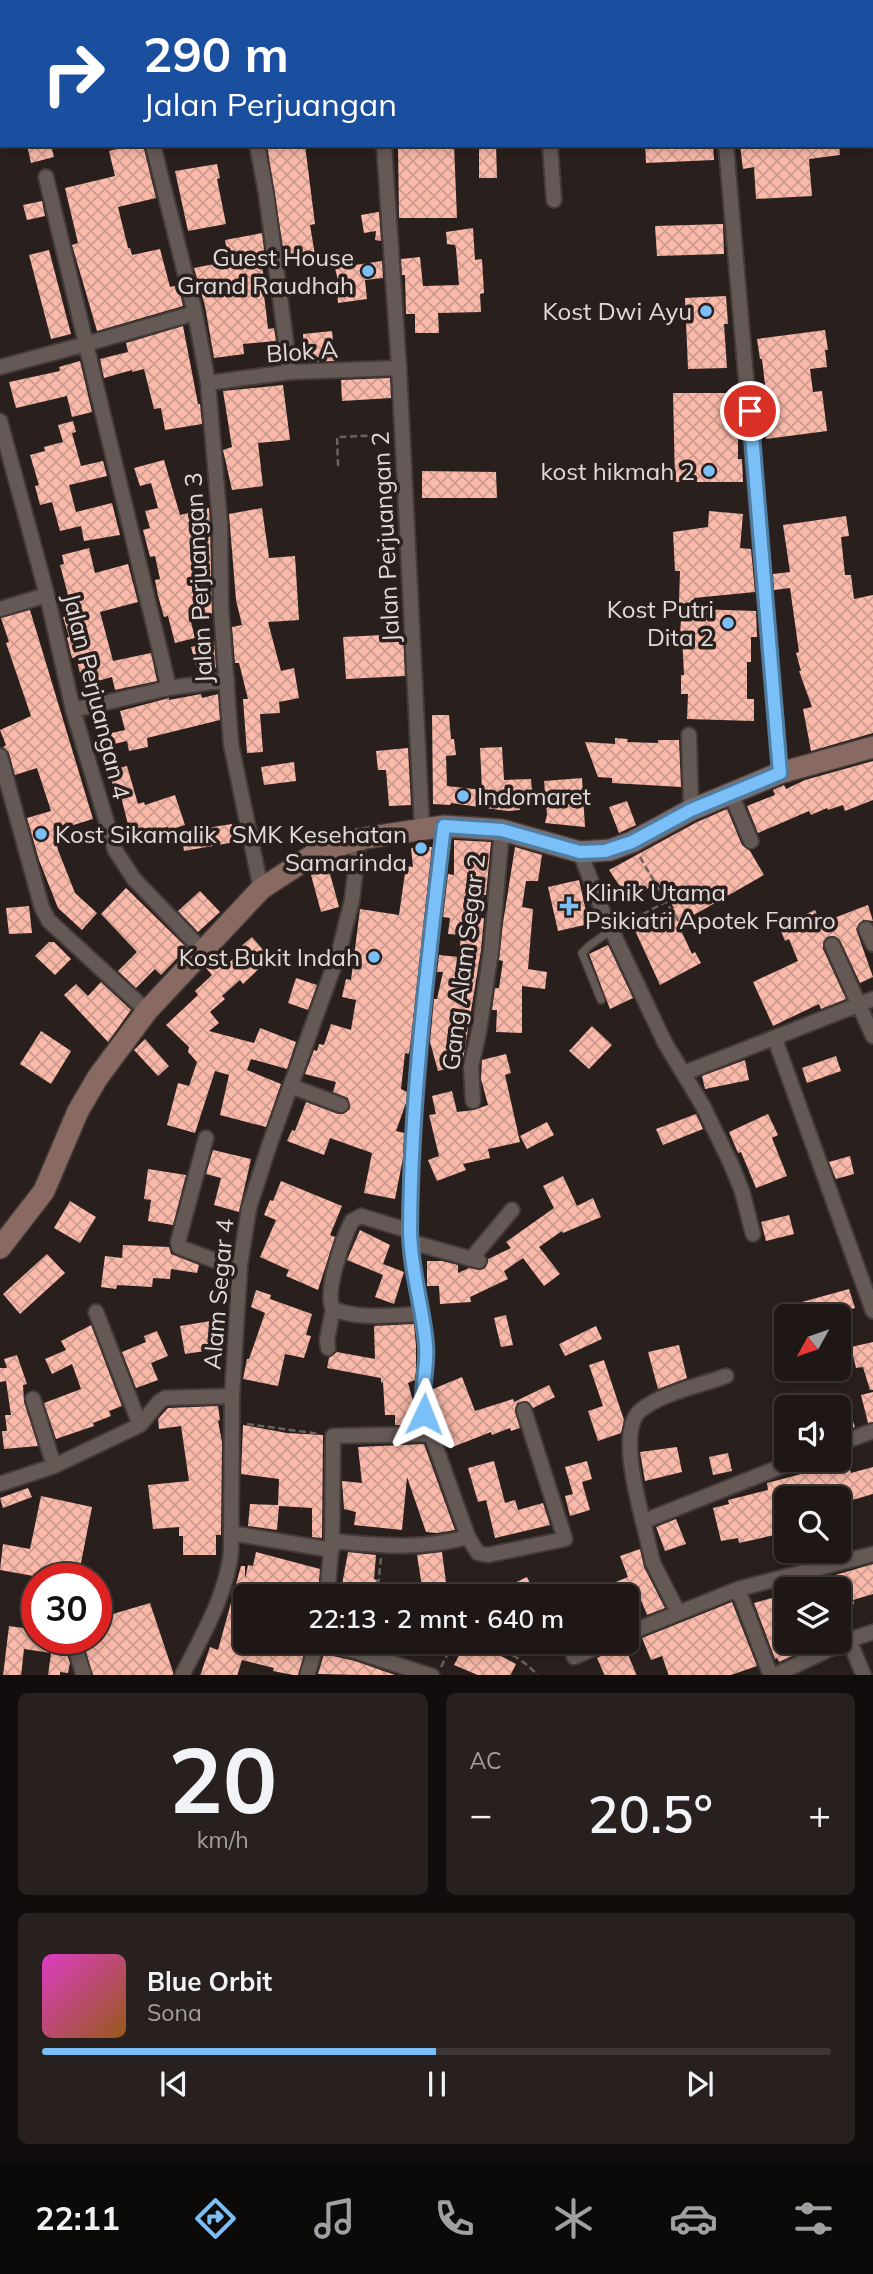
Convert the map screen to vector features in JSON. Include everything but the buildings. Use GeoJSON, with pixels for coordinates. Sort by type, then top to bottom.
{"type":"FeatureCollection","features":[{"type":"Feature","properties":{"kind":"street","name":"Jalan Perjuangan 3"},"geometry":{"type":"LineString","coordinates":[[153,147],[194,313],[208,383],[220,524],[221,607],[231,744],[261,889]]}},
{"type":"Feature","properties":{"kind":"street"},"geometry":{"type":"LineString","coordinates":[[257,147],[267,193],[290,372]]}},
{"type":"Feature","properties":{"kind":"street","name":"Jalan Perjuangan 2"},"geometry":{"type":"LineString","coordinates":[[384,147],[399,368],[422,828]]}},
{"type":"Feature","properties":{"kind":"street"},"geometry":{"type":"LineString","coordinates":[[550,147],[554,200]]}},
{"type":"Feature","properties":{"kind":"street"},"geometry":{"type":"LineString","coordinates":[[726,147],[780,773]]}},
{"type":"Feature","properties":{"kind":"street"},"geometry":{"type":"LineString","coordinates":[[46,177],[169,688]]}},
{"type":"Feature","properties":{"kind":"street"},"geometry":{"type":"LineString","coordinates":[[0,367],[194,313]]}},
{"type":"Feature","properties":{"kind":"street","name":"Blok A"},"geometry":{"type":"LineString","coordinates":[[208,383],[290,372],[399,368]]}},
{"type":"Feature","properties":{"kind":"street","name":"Jalan Perjuangan 4"},"geometry":{"type":"LineString","coordinates":[[0,421],[47,595],[73,710],[115,850],[134,879],[204,952]]}},
{"type":"Feature","properties":{"kind":"street"},"geometry":{"type":"LineString","coordinates":[[0,609],[47,595]]}},
{"type":"Feature","properties":{"kind":"street"},"geometry":{"type":"LineString","coordinates":[[73,710],[169,688],[227,680]]}},
{"type":"Feature","properties":{"kind":"street"},"geometry":{"type":"LineString","coordinates":[[689,735],[691,810]]}},
{"type":"Feature","properties":{"kind":"street"},"geometry":{"type":"LineString","coordinates":[[0,1248],[44,1191],[78,1111],[91,1088],[147,1012],[261,889],[313,855],[359,839],[444,826],[502,830],[580,852],[605,851],[632,842],[691,810],[780,773],[873,747]]}},
{"type":"Feature","properties":{"kind":"street"},"geometry":{"type":"LineString","coordinates":[[0,756],[42,908],[49,921],[147,1012]]}},
{"type":"Feature","properties":{"kind":"street"},"geometry":{"type":"LineString","coordinates":[[731,794],[751,841]]}},
{"type":"Feature","properties":{"kind":"street"},"geometry":{"type":"LineString","coordinates":[[444,826],[423,1003],[410,1175],[410,1237],[426,1347],[422,1401],[430,1434],[468,1537],[478,1553],[488,1555],[565,1539],[524,1410]]}},
{"type":"Feature","properties":{"kind":"street","name":"Gang Alam Segar 2"},"geometry":{"type":"LineString","coordinates":[[473,1101],[471,1067],[491,951],[502,830]]}},
{"type":"Feature","properties":{"kind":"street","name":"Alam Segar 4"},"geometry":{"type":"LineString","coordinates":[[182,1675],[218,1603],[228,1576],[232,1396],[240,1265],[249,1208],[290,1086],[340,952],[352,900],[359,839]]}},
{"type":"Feature","properties":{"kind":"street"},"geometry":{"type":"LineString","coordinates":[[580,852],[611,930],[665,1043],[684,1073],[731,1164],[754,1234]]}},
{"type":"Feature","properties":{"kind":"street"},"geometry":{"type":"LineString","coordinates":[[866,929],[873,944]]}},
{"type":"Feature","properties":{"kind":"street"},"geometry":{"type":"LineString","coordinates":[[832,945],[866,1002],[873,1036]]}},
{"type":"Feature","properties":{"kind":"street"},"geometry":{"type":"LineString","coordinates":[[684,1073],[866,1002]]}},
{"type":"Feature","properties":{"kind":"street"},"geometry":{"type":"LineString","coordinates":[[775,1039],[873,1311]]}},
{"type":"Feature","properties":{"kind":"street"},"geometry":{"type":"LineString","coordinates":[[290,1086],[341,1105]]}},
{"type":"Feature","properties":{"kind":"street"},"geometry":{"type":"LineString","coordinates":[[206,1138],[181,1230],[179,1247],[219,1262],[240,1265]]}},
{"type":"Feature","properties":{"kind":"street"},"geometry":{"type":"LineString","coordinates":[[328,1348],[333,1309],[330,1303],[333,1277],[354,1219],[361,1216],[475,1260],[512,1210]]}},
{"type":"Feature","properties":{"kind":"street"},"geometry":{"type":"LineString","coordinates":[[333,1309],[369,1315],[422,1314]]}},
{"type":"Feature","properties":{"kind":"street"},"geometry":{"type":"LineString","coordinates":[[96,1312],[140,1425]]}},
{"type":"Feature","properties":{"kind":"street"},"geometry":{"type":"LineString","coordinates":[[678,1612],[653,1563],[629,1454],[631,1423],[636,1415],[653,1403],[726,1376]]}},
{"type":"Feature","properties":{"kind":"street"},"geometry":{"type":"LineString","coordinates":[[0,1484],[54,1465],[140,1425],[165,1398],[232,1396]]}},
{"type":"Feature","properties":{"kind":"street"},"geometry":{"type":"LineString","coordinates":[[33,1399],[54,1465]]}},
{"type":"Feature","properties":{"kind":"street"},"geometry":{"type":"LineString","coordinates":[[851,1440],[873,1432]]}},
{"type":"Feature","properties":{"kind":"street"},"geometry":{"type":"LineString","coordinates":[[328,1584],[332,1546],[333,1436],[430,1434]]}},
{"type":"Feature","properties":{"kind":"street"},"geometry":{"type":"LineString","coordinates":[[644,1521],[774,1470]]}},
{"type":"Feature","properties":{"kind":"street"},"geometry":{"type":"LineString","coordinates":[[231,1533],[332,1546],[429,1546],[468,1537]]}},
{"type":"Feature","properties":{"kind":"street"},"geometry":{"type":"LineString","coordinates":[[639,1628],[738,1589],[873,1554]]}},
{"type":"Feature","properties":{"kind":"street"},"geometry":{"type":"LineString","coordinates":[[738,1589],[772,1675],[818,1654]]}},
{"type":"Feature","properties":{"kind":"street"},"geometry":{"type":"LineString","coordinates":[[851,1639],[873,1632]]}},
{"type":"Feature","properties":{"kind":"street"},"geometry":{"type":"LineString","coordinates":[[851,1645],[864,1675]]}},
{"type":"Feature","properties":{"kind":"street"},"geometry":{"type":"LineString","coordinates":[[77,1654],[84,1675]]}},
{"type":"Feature","properties":{"kind":"street"},"geometry":{"type":"LineString","coordinates":[[307,1675],[313,1654]]}},
{"type":"Feature","properties":{"kind":"street"},"geometry":{"type":"LineString","coordinates":[[365,1654],[434,1675]]}},
{"type":"Feature","properties":{"kind":"street"},"geometry":{"type":"LineString","coordinates":[[574,1657],[581,1654]]}},
{"type":"Feature","properties":{"kind":"lane"},"geometry":{"type":"LineString","coordinates":[[601,1000],[582,953],[611,930]]}},
{"type":"Feature","properties":{"kind":"path"},"geometry":{"type":"LineString","coordinates":[[338,466],[337,437],[402,434]]}},
{"type":"Feature","properties":{"kind":"path"},"geometry":{"type":"LineString","coordinates":[[632,842],[683,928]]}},
{"type":"Feature","properties":{"kind":"path"},"geometry":{"type":"LineString","coordinates":[[611,930],[666,902]]}},
{"type":"Feature","properties":{"kind":"path"},"geometry":{"type":"LineString","coordinates":[[233,1422],[333,1436]]}},
{"type":"Feature","properties":{"kind":"path"},"geometry":{"type":"LineString","coordinates":[[378,1584],[382,1546]]}},
{"type":"Feature","properties":{"kind":"path"},"geometry":{"type":"LineString","coordinates":[[434,1675],[447,1654]]}},
{"type":"Feature","properties":{"kind":"path"},"geometry":{"type":"LineString","coordinates":[[511,1654],[538,1675]]}},
{"type":"Feature","properties":{"kind":"place","name":"Guest House Grand Raudhah"},"geometry":{"type":"Point","coordinates":[368,271]}},
{"type":"Feature","properties":{"kind":"place","name":"Kost Dwi Ayu"},"geometry":{"type":"Point","coordinates":[706,311]}},
{"type":"Feature","properties":{"kind":"place","name":"kost hikmah 2"},"geometry":{"type":"Point","coordinates":[709,471]}},
{"type":"Feature","properties":{"kind":"place","name":"Kost Putri Dita 2"},"geometry":{"type":"Point","coordinates":[728,623]}},
{"type":"Feature","properties":{"kind":"place","name":"Indomaret"},"geometry":{"type":"Point","coordinates":[463,796]}},
{"type":"Feature","properties":{"kind":"place","name":"Kost Sikamalik"},"geometry":{"type":"Point","coordinates":[41,834]}},
{"type":"Feature","properties":{"kind":"place","name":"SMK Kesehatan Samarinda"},"geometry":{"type":"Point","coordinates":[421,848]}},
{"type":"Feature","properties":{"kind":"place","name":"Klinik Utama Psikiatri Apotek Famro"},"geometry":{"type":"Point","coordinates":[569,906]}},
{"type":"Feature","properties":{"kind":"place","name":"Kost Bukit Indah"},"geometry":{"type":"Point","coordinates":[374,957]}},
{"type":"Feature","properties":{"kind":"route"},"geometry":{"type":"LineString","coordinates":[[424,1414],[422,1401],[426,1347],[411,1242],[410,1175],[423,1003],[444,826],[502,830],[532,836],[580,852],[605,851],[619,848],[691,810],[780,773],[750,411]]}}]}
